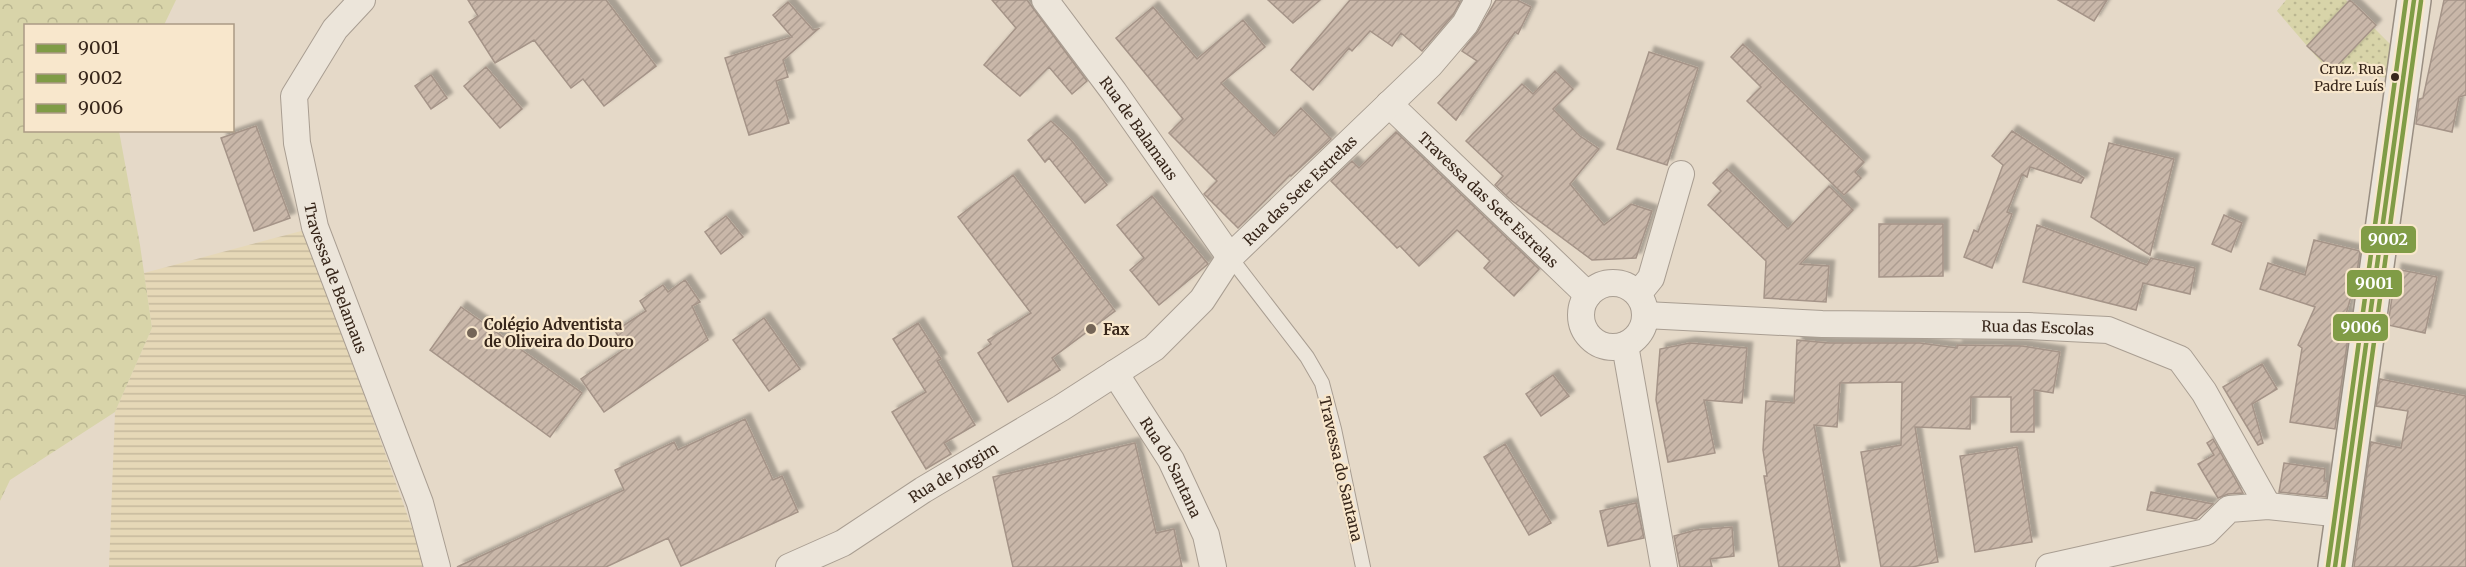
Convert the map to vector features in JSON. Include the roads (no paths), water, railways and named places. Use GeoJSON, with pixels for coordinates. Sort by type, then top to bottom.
{"type":"FeatureCollection","features":[{"type":"Feature","properties":{"kind":"street","name":"Travessa de Belamaus"},"geometry":{"type":"LineString","coordinates":[[362,0],[335,29],[294,96],[297,143],[315,227],[420,502],[437,567]]}},
{"type":"Feature","properties":{"kind":"street","name":"Rua de Balamaus"},"geometry":{"type":"LineString","coordinates":[[1045,0],[1114,92],[1230,257]]}},
{"type":"Feature","properties":{"kind":"street","name":"Rua das Sete Estrelas"},"geometry":{"type":"LineString","coordinates":[[1115,373],[1154,348],[1202,300],[1230,257],[1430,65],[1465,24],[1478,0]]}},
{"type":"Feature","properties":{"kind":"street"},"geometry":{"type":"LineString","coordinates":[[2335,567],[2414,0]]}},
{"type":"Feature","properties":{"kind":"street","name":"Travessa das Sete Estrelas"},"geometry":{"type":"LineString","coordinates":[[1389,104],[1588,295]]}},
{"type":"Feature","properties":{"kind":"street"},"geometry":{"type":"LineString","coordinates":[[1641,304],[1622,284],[1612,283],[1595,289],[1588,295],[1581,315],[1588,335],[1595,342],[1615,347],[1625,345],[1640,333],[1641,304],[1651,278],[1681,174]]}},
{"type":"Feature","properties":{"kind":"street","name":"Rua das Escolas"},"geometry":{"type":"LineString","coordinates":[[1641,304],[1822,324],[2028,326],[2108,330],[2180,359],[2204,392],[2268,506]]}},
{"type":"Feature","properties":{"kind":"street"},"geometry":{"type":"LineString","coordinates":[[1625,345],[1664,567]]}},
{"type":"Feature","properties":{"kind":"street","name":"Rua de Jorgim"},"geometry":{"type":"LineString","coordinates":[[789,567],[843,543],[923,490],[1115,373]]}},
{"type":"Feature","properties":{"kind":"street","name":"Rua do Santana"},"geometry":{"type":"LineString","coordinates":[[1115,373],[1171,460],[1206,535],[1213,567]]}},
{"type":"Feature","properties":{"kind":"street"},"geometry":{"type":"LineString","coordinates":[[2049,567],[2206,532],[2229,509],[2268,506],[2342,514]]}},
{"type":"Feature","properties":{"kind":"lane","name":"Travessa do Santana"},"geometry":{"type":"LineString","coordinates":[[1230,257],[1307,357],[1322,383],[1363,567]]}},
{"type":"Feature","properties":{"kind":"place","name":"Cruz. Rua Padre Luís"},"geometry":{"type":"Point","coordinates":[2395,77]}},
{"type":"Feature","properties":{"kind":"place","name":"Fax"},"geometry":{"type":"Point","coordinates":[1091,329]}},
{"type":"Feature","properties":{"kind":"place","name":"Colégio Adventista de Oliveira do Douro"},"geometry":{"type":"Point","coordinates":[472,333]}}]}
